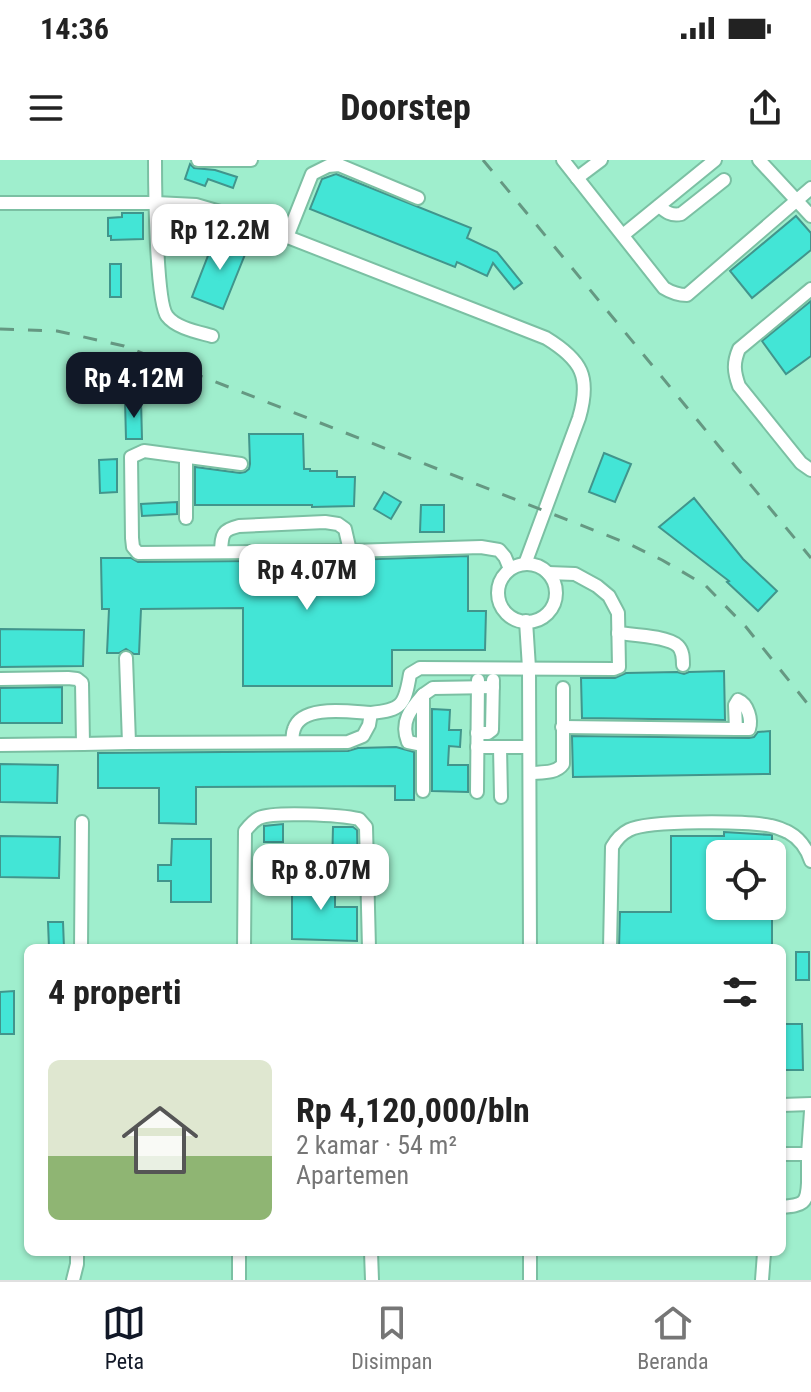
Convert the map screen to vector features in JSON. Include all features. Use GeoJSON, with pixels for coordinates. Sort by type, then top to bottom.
{"type":"FeatureCollection","features":[{"type":"Feature","properties":{"kind":"lane"},"geometry":{"type":"LineString","coordinates":[[155,160],[164,313],[173,323],[212,336]]}},
{"type":"Feature","properties":{"kind":"lane"},"geometry":{"type":"LineString","coordinates":[[198,160],[251,160]]}},
{"type":"Feature","properties":{"kind":"lane"},"geometry":{"type":"LineString","coordinates":[[563,160],[664,288],[676,294],[687,295],[811,188]]}},
{"type":"Feature","properties":{"kind":"lane"},"geometry":{"type":"LineString","coordinates":[[577,178],[601,160]]}},
{"type":"Feature","properties":{"kind":"lane"},"geometry":{"type":"LineString","coordinates":[[623,235],[715,160]]}},
{"type":"Feature","properties":{"kind":"lane"},"geometry":{"type":"LineString","coordinates":[[759,160],[811,216]]}},
{"type":"Feature","properties":{"kind":"lane"},"geometry":{"type":"LineString","coordinates":[[287,237],[312,174],[328,166],[339,165],[418,198]]}},
{"type":"Feature","properties":{"kind":"lane"},"geometry":{"type":"LineString","coordinates":[[659,206],[668,213],[681,214],[724,180]]}},
{"type":"Feature","properties":{"kind":"lane"},"geometry":{"type":"LineString","coordinates":[[0,203],[196,205],[234,216],[546,338],[564,349],[576,362],[583,377],[585,398],[525,564]]}},
{"type":"Feature","properties":{"kind":"lane"},"geometry":{"type":"LineString","coordinates":[[811,289],[739,349],[734,360],[734,371],[739,386],[801,463],[811,470]]}},
{"type":"Feature","properties":{"kind":"lane"},"geometry":{"type":"LineString","coordinates":[[241,464],[144,451],[131,457],[133,547],[138,553],[481,547],[499,550],[510,569]]}},
{"type":"Feature","properties":{"kind":"lane"},"geometry":{"type":"LineString","coordinates":[[186,457],[186,518]]}},
{"type":"Feature","properties":{"kind":"lane"},"geometry":{"type":"LineString","coordinates":[[221,551],[221,536],[228,529],[302,523],[338,524],[345,529],[350,551]]}},
{"type":"Feature","properties":{"kind":"lane"},"geometry":{"type":"LineString","coordinates":[[302,523],[304,551]]}},
{"type":"Feature","properties":{"kind":"lane"},"geometry":{"type":"LineString","coordinates":[[525,564],[535,565],[554,581],[555,600],[544,616],[526,621],[509,615],[503,609],[498,592],[510,569],[525,564]]}},
{"type":"Feature","properties":{"kind":"lane"},"geometry":{"type":"LineString","coordinates":[[292,742],[298,722],[309,714],[319,711],[371,713],[398,708],[404,701],[410,674],[415,670],[619,667],[618,613],[609,596],[575,574],[548,573]]}},
{"type":"Feature","properties":{"kind":"lane"},"geometry":{"type":"LineString","coordinates":[[526,621],[529,668],[530,944]]}},
{"type":"Feature","properties":{"kind":"lane"},"geometry":{"type":"LineString","coordinates":[[618,633],[674,643],[680,648],[683,665]]}},
{"type":"Feature","properties":{"kind":"lane"},"geometry":{"type":"LineString","coordinates":[[126,658],[129,743]]}},
{"type":"Feature","properties":{"kind":"lane"},"geometry":{"type":"LineString","coordinates":[[477,792],[478,669]]}},
{"type":"Feature","properties":{"kind":"lane"},"geometry":{"type":"LineString","coordinates":[[477,733],[492,730],[492,669]]}},
{"type":"Feature","properties":{"kind":"lane"},"geometry":{"type":"LineString","coordinates":[[0,679],[77,679],[82,683],[83,744]]}},
{"type":"Feature","properties":{"kind":"lane"},"geometry":{"type":"LineString","coordinates":[[423,791],[423,745],[408,742],[405,723],[411,709],[433,688],[493,687]]}},
{"type":"Feature","properties":{"kind":"lane"},"geometry":{"type":"LineString","coordinates":[[530,773],[551,772],[560,769],[563,764],[563,688]]}},
{"type":"Feature","properties":{"kind":"lane"},"geometry":{"type":"LineString","coordinates":[[0,745],[348,742],[363,736],[371,713]]}},
{"type":"Feature","properties":{"kind":"lane"},"geometry":{"type":"LineString","coordinates":[[562,727],[736,729]]}},
{"type":"Feature","properties":{"kind":"lane"},"geometry":{"type":"LineString","coordinates":[[477,747],[529,747]]}},
{"type":"Feature","properties":{"kind":"lane"},"geometry":{"type":"LineString","coordinates":[[500,747],[501,797]]}},
{"type":"Feature","properties":{"kind":"lane"},"geometry":{"type":"LineString","coordinates":[[244,944],[245,831],[255,819],[268,815],[342,815],[359,819],[366,827],[369,944]]}},
{"type":"Feature","properties":{"kind":"lane"},"geometry":{"type":"LineString","coordinates":[[81,944],[82,822]]}},
{"type":"Feature","properties":{"kind":"lane"},"geometry":{"type":"LineString","coordinates":[[610,944],[612,847],[616,839],[631,829],[651,824],[746,823],[773,826],[791,834],[804,846],[811,861]]}},
{"type":"Feature","properties":{"kind":"lane"},"geometry":{"type":"LineString","coordinates":[[786,1105],[811,1104]]}},
{"type":"Feature","properties":{"kind":"lane"},"geometry":{"type":"LineString","coordinates":[[786,1207],[795,1206],[807,1197],[811,1111]]}},
{"type":"Feature","properties":{"kind":"lane"},"geometry":{"type":"LineString","coordinates":[[786,1154],[808,1154]]}},
{"type":"Feature","properties":{"kind":"lane"},"geometry":{"type":"LineString","coordinates":[[73,1280],[77,1256]]}},
{"type":"Feature","properties":{"kind":"lane"},"geometry":{"type":"LineString","coordinates":[[239,1256],[239,1280]]}},
{"type":"Feature","properties":{"kind":"lane"},"geometry":{"type":"LineString","coordinates":[[371,1256],[372,1280]]}},
{"type":"Feature","properties":{"kind":"lane"},"geometry":{"type":"LineString","coordinates":[[530,1256],[530,1280]]}},
{"type":"Feature","properties":{"kind":"lane"},"geometry":{"type":"LineString","coordinates":[[762,1280],[764,1256]]}},
{"type":"Feature","properties":{"kind":"shaded area"},"geometry":{"type":"Polygon","coordinates":[[[0,160],[811,160],[811,1280],[0,1280],[0,160]]]}},
{"type":"Feature","properties":{"kind":"building"},"geometry":{"type":"Polygon","coordinates":[[[190,164],[194,168],[237,177],[233,188],[208,179],[205,186],[185,179],[190,164]]]}},
{"type":"Feature","properties":{"kind":"building"},"geometry":{"type":"Polygon","coordinates":[[[336,174],[471,228],[467,238],[497,252],[522,283],[514,289],[493,263],[487,276],[457,262],[455,267],[310,209],[322,179],[336,174]]]}},
{"type":"Feature","properties":{"kind":"building"},"geometry":{"type":"Polygon","coordinates":[[[122,213],[143,213],[143,239],[111,240],[108,236],[108,218],[122,217],[122,213]]]}},
{"type":"Feature","properties":{"kind":"building"},"geometry":{"type":"Polygon","coordinates":[[[796,216],[811,233],[811,250],[752,298],[730,271],[796,216]]]}},
{"type":"Feature","properties":{"kind":"building"},"geometry":{"type":"Polygon","coordinates":[[[216,235],[248,247],[223,309],[192,297],[216,235]]]}},
{"type":"Feature","properties":{"kind":"building"},"geometry":{"type":"Polygon","coordinates":[[[110,264],[121,264],[121,297],[110,297],[110,264]]]}},
{"type":"Feature","properties":{"kind":"building"},"geometry":{"type":"Polygon","coordinates":[[[811,301],[811,356],[786,374],[762,341],[811,301]]]}},
{"type":"Feature","properties":{"kind":"building"},"geometry":{"type":"Polygon","coordinates":[[[125,400],[141,400],[142,439],[126,439],[125,400]]]}},
{"type":"Feature","properties":{"kind":"building"},"geometry":{"type":"Polygon","coordinates":[[[249,434],[303,434],[304,469],[337,471],[337,477],[355,477],[354,506],[195,505],[195,467],[245,472],[250,464],[249,434]]]}},
{"type":"Feature","properties":{"kind":"building"},"geometry":{"type":"Polygon","coordinates":[[[604,453],[631,464],[615,502],[589,492],[604,453]]]}},
{"type":"Feature","properties":{"kind":"building"},"geometry":{"type":"Polygon","coordinates":[[[117,459],[117,492],[100,493],[99,460],[117,459]]]}},
{"type":"Feature","properties":{"kind":"building"},"geometry":{"type":"Polygon","coordinates":[[[384,492],[401,502],[391,519],[374,509],[384,492]]]}},
{"type":"Feature","properties":{"kind":"building"},"geometry":{"type":"Polygon","coordinates":[[[694,498],[743,559],[777,591],[758,611],[729,581],[659,527],[694,498]]]}},
{"type":"Feature","properties":{"kind":"building"},"geometry":{"type":"Polygon","coordinates":[[[177,502],[177,514],[142,516],[141,504],[177,502]]]}},
{"type":"Feature","properties":{"kind":"building"},"geometry":{"type":"Polygon","coordinates":[[[421,505],[444,505],[444,532],[420,532],[421,505]]]}},
{"type":"Feature","properties":{"kind":"building"},"geometry":{"type":"Polygon","coordinates":[[[468,556],[468,611],[486,611],[485,650],[392,650],[392,686],[243,686],[243,608],[141,609],[139,654],[126,649],[119,653],[107,653],[109,609],[102,609],[101,558],[131,558],[138,562],[468,556]]]}},
{"type":"Feature","properties":{"kind":"building"},"geometry":{"type":"Polygon","coordinates":[[[0,629],[84,630],[83,666],[0,667],[0,629]]]}},
{"type":"Feature","properties":{"kind":"building"},"geometry":{"type":"Polygon","coordinates":[[[724,671],[725,720],[582,718],[581,678],[615,678],[626,673],[724,671]]]}},
{"type":"Feature","properties":{"kind":"building"},"geometry":{"type":"Polygon","coordinates":[[[62,687],[62,723],[0,723],[0,688],[62,687]]]}},
{"type":"Feature","properties":{"kind":"building"},"geometry":{"type":"Polygon","coordinates":[[[432,709],[450,710],[449,730],[461,730],[460,747],[449,746],[448,765],[468,765],[468,792],[432,791],[432,709]]]}},
{"type":"Feature","properties":{"kind":"building"},"geometry":{"type":"Polygon","coordinates":[[[770,731],[770,774],[573,777],[572,736],[749,738],[758,732],[770,731]]]}},
{"type":"Feature","properties":{"kind":"building"},"geometry":{"type":"Polygon","coordinates":[[[396,747],[414,752],[414,800],[395,800],[395,786],[196,787],[196,824],[159,823],[159,788],[98,788],[98,753],[348,751],[396,747]]]}},
{"type":"Feature","properties":{"kind":"building"},"geometry":{"type":"Polygon","coordinates":[[[0,764],[58,765],[57,803],[0,802],[0,764]]]}},
{"type":"Feature","properties":{"kind":"building"},"geometry":{"type":"Polygon","coordinates":[[[283,824],[283,842],[264,842],[264,826],[283,824]]]}},
{"type":"Feature","properties":{"kind":"building"},"geometry":{"type":"Polygon","coordinates":[[[333,827],[353,827],[357,830],[358,868],[332,867],[333,827]]]}},
{"type":"Feature","properties":{"kind":"building"},"geometry":{"type":"Polygon","coordinates":[[[724,832],[772,835],[772,840],[706,840],[706,920],[772,920],[772,944],[619,944],[620,912],[671,912],[671,836],[724,836],[724,832]]]}},
{"type":"Feature","properties":{"kind":"building"},"geometry":{"type":"Polygon","coordinates":[[[0,836],[60,837],[59,878],[0,877],[0,836]]]}},
{"type":"Feature","properties":{"kind":"building"},"geometry":{"type":"Polygon","coordinates":[[[172,839],[211,839],[211,902],[171,902],[171,881],[158,881],[158,865],[171,865],[172,839]]]}},
{"type":"Feature","properties":{"kind":"building"},"geometry":{"type":"Polygon","coordinates":[[[292,878],[335,878],[335,907],[357,907],[357,941],[292,939],[292,878]]]}},
{"type":"Feature","properties":{"kind":"building"},"geometry":{"type":"Polygon","coordinates":[[[48,922],[63,922],[64,944],[49,944],[48,922]]]}},
{"type":"Feature","properties":{"kind":"building"},"geometry":{"type":"Polygon","coordinates":[[[796,952],[809,952],[809,980],[796,980],[796,952]]]}},
{"type":"Feature","properties":{"kind":"building"},"geometry":{"type":"Polygon","coordinates":[[[14,991],[14,1034],[0,1034],[0,992],[14,991]]]}},
{"type":"Feature","properties":{"kind":"building"},"geometry":{"type":"Polygon","coordinates":[[[786,1024],[802,1024],[803,1070],[786,1070],[786,1024]]]}},
{"type":"Feature","properties":{"kind":"railway"},"geometry":{"type":"LineString","coordinates":[[483,160],[811,558]]}},
{"type":"Feature","properties":{"kind":"railway"},"geometry":{"type":"LineString","coordinates":[[0,329],[57,331],[124,346],[629,544],[705,585],[746,627],[811,708]]}}]}
